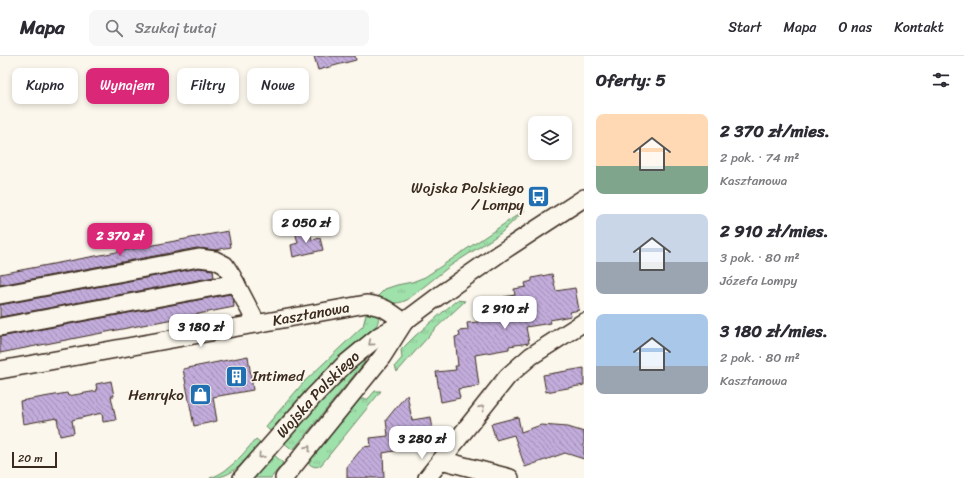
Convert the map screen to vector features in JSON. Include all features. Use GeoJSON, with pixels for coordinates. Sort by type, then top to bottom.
{"type":"FeatureCollection","features":[{"type":"Feature","properties":{"kind":"street","name":"Wojska Polskiego"},"geometry":{"type":"LineString","coordinates":[[242,478],[313,397],[345,364],[379,336],[404,322],[488,261],[584,198]]}},
{"type":"Feature","properties":{"kind":"street"},"geometry":{"type":"LineString","coordinates":[[0,295],[199,258],[215,260],[225,265],[257,324]]}},
{"type":"Feature","properties":{"kind":"street"},"geometry":{"type":"LineString","coordinates":[[0,327],[236,284]]}},
{"type":"Feature","properties":{"kind":"street","name":"Kasztanowa"},"geometry":{"type":"LineString","coordinates":[[0,370],[366,304],[378,305],[387,309],[404,322]]}},
{"type":"Feature","properties":{"kind":"street","name":"Wojska Polskiego"},"geometry":{"type":"LineString","coordinates":[[286,476],[382,357],[404,322]]}},
{"type":"Feature","properties":{"kind":"street"},"geometry":{"type":"LineString","coordinates":[[427,478],[508,376],[531,356],[584,322]]}},
{"type":"Feature","properties":{"kind":"street"},"geometry":{"type":"LineString","coordinates":[[441,460],[510,478]]}},
{"type":"Feature","properties":{"kind":"green space"},"geometry":{"type":"Polygon","coordinates":[[[525,210],[501,233],[450,266],[407,300],[395,303],[388,302],[377,297],[385,289],[425,277],[525,210]]]}},
{"type":"Feature","properties":{"kind":"green space"},"geometry":{"type":"Polygon","coordinates":[[[457,300],[465,301],[435,329],[397,372],[395,366],[402,358],[401,350],[457,300]]]}},
{"type":"Feature","properties":{"kind":"green space"},"geometry":{"type":"Polygon","coordinates":[[[367,311],[378,317],[378,323],[376,326],[330,365],[270,431],[266,427],[267,425],[304,382],[363,326],[367,311]]]}},
{"type":"Feature","properties":{"kind":"green space"},"geometry":{"type":"Polygon","coordinates":[[[362,360],[365,362],[293,450],[283,442],[321,399],[362,360]]]}},
{"type":"Feature","properties":{"kind":"green space"},"geometry":{"type":"Polygon","coordinates":[[[375,391],[381,391],[321,465],[314,467],[308,463],[360,399],[368,399],[375,391]]]}},
{"type":"Feature","properties":{"kind":"green space"},"geometry":{"type":"Polygon","coordinates":[[[256,439],[261,443],[245,461],[226,475],[210,478],[231,466],[256,439]]]}},
{"type":"Feature","properties":{"kind":"green space"},"geometry":{"type":"Polygon","coordinates":[[[273,454],[283,463],[271,478],[252,478],[273,454]]]}},
{"type":"Feature","properties":{"kind":"building"},"geometry":{"type":"Polygon","coordinates":[[[314,56],[355,56],[356,60],[318,70],[314,56]]]}},
{"type":"Feature","properties":{"kind":"building"},"geometry":{"type":"Polygon","coordinates":[[[309,228],[312,240],[320,238],[323,250],[293,257],[291,245],[298,243],[295,231],[309,228]]]}},
{"type":"Feature","properties":{"kind":"building"},"geometry":{"type":"Polygon","coordinates":[[[228,231],[231,247],[215,250],[197,248],[0,285],[0,274],[228,231]]]}},
{"type":"Feature","properties":{"kind":"building"},"geometry":{"type":"Polygon","coordinates":[[[199,268],[213,270],[214,277],[0,317],[0,305],[199,268]]]}},
{"type":"Feature","properties":{"kind":"building"},"geometry":{"type":"Polygon","coordinates":[[[552,274],[556,291],[575,288],[579,310],[570,312],[571,316],[550,320],[551,323],[526,327],[529,343],[509,346],[509,349],[475,355],[479,386],[458,389],[460,398],[441,402],[436,372],[456,370],[455,366],[458,366],[455,337],[460,336],[459,331],[468,330],[467,323],[478,322],[477,314],[487,313],[486,308],[505,305],[504,297],[515,295],[514,289],[526,287],[525,283],[532,281],[532,278],[552,274]]]}},
{"type":"Feature","properties":{"kind":"building"},"geometry":{"type":"Polygon","coordinates":[[[230,294],[233,299],[234,307],[0,353],[0,337],[230,294]]]}},
{"type":"Feature","properties":{"kind":"building"},"geometry":{"type":"Polygon","coordinates":[[[248,356],[253,390],[213,397],[217,421],[194,426],[183,369],[248,356]]]}},
{"type":"Feature","properties":{"kind":"building"},"geometry":{"type":"Polygon","coordinates":[[[584,368],[584,385],[546,392],[543,375],[584,368]]]}},
{"type":"Feature","properties":{"kind":"building"},"geometry":{"type":"Polygon","coordinates":[[[111,381],[114,396],[111,396],[116,420],[103,422],[102,413],[72,420],[74,433],[60,436],[57,418],[23,424],[20,401],[67,393],[68,396],[97,391],[96,384],[111,381]]]}},
{"type":"Feature","properties":{"kind":"building"},"geometry":{"type":"Polygon","coordinates":[[[407,394],[412,420],[431,417],[434,436],[414,438],[416,447],[383,453],[384,478],[347,478],[347,467],[363,447],[371,446],[370,438],[388,436],[386,420],[407,394]]]}},
{"type":"Feature","properties":{"kind":"building"},"geometry":{"type":"Polygon","coordinates":[[[518,417],[521,432],[541,425],[568,427],[584,432],[584,459],[565,453],[525,467],[514,435],[496,440],[491,424],[518,417]]]}},
{"type":"Feature","properties":{"kind":"place","name":"Wojska Polskiego / Lompy"},"geometry":{"type":"Point","coordinates":[539,197]}},
{"type":"Feature","properties":{"kind":"place","name":"Intimed"},"geometry":{"type":"Point","coordinates":[237,376]}},
{"type":"Feature","properties":{"kind":"place","name":"Henryko"},"geometry":{"type":"Point","coordinates":[200,395]}}]}
